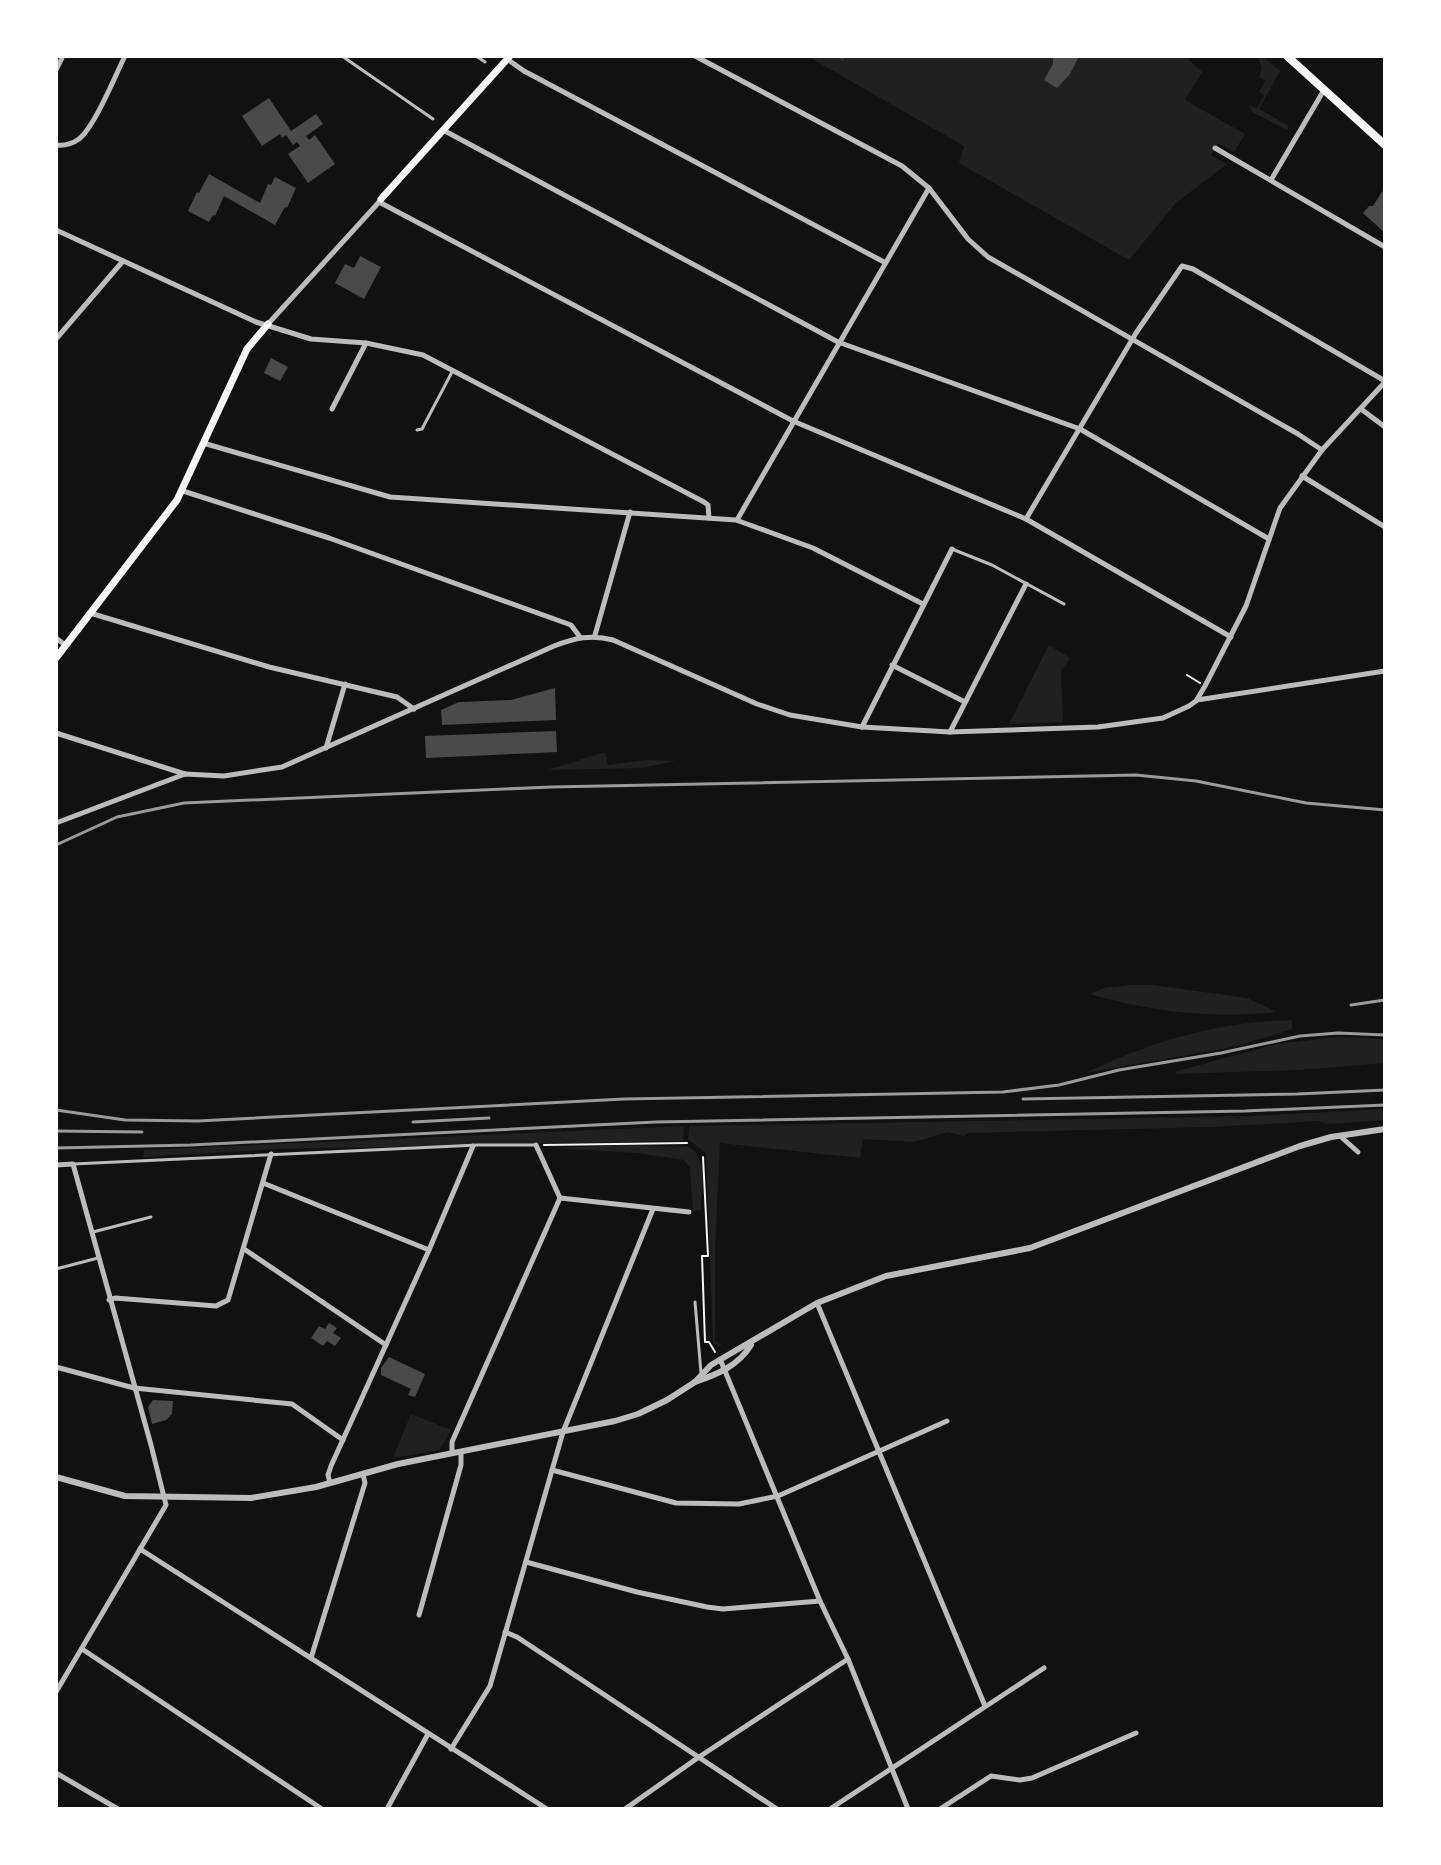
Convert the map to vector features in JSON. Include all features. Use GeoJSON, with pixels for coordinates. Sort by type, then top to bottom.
{"type":"FeatureCollection","features":[{"type":"Feature","properties":{"kind":"main road"},"geometry":{"type":"LineString","coordinates":[[1287,56],[1385,145]]}},
{"type":"Feature","properties":{"kind":"main road"},"geometry":{"type":"LineString","coordinates":[[380,200],[508,58]]}},
{"type":"Feature","properties":{"kind":"main road"},"geometry":{"type":"LineString","coordinates":[[56,658],[183,491],[247,349],[268,324]]}},
{"type":"Feature","properties":{"kind":"street"},"geometry":{"type":"LineString","coordinates":[[56,70],[63,56]]}},
{"type":"Feature","properties":{"kind":"street"},"geometry":{"type":"LineString","coordinates":[[56,145],[66,146],[80,138],[91,124],[125,56]]}},
{"type":"Feature","properties":{"kind":"street"},"geometry":{"type":"LineString","coordinates":[[695,56],[902,166],[929,188],[978,249],[1322,450]]}},
{"type":"Feature","properties":{"kind":"street"},"geometry":{"type":"LineString","coordinates":[[508,58],[537,78],[884,262]]}},
{"type":"Feature","properties":{"kind":"street"},"geometry":{"type":"LineString","coordinates":[[1271,180],[1324,90]]}},
{"type":"Feature","properties":{"kind":"street"},"geometry":{"type":"LineString","coordinates":[[443,130],[838,342],[1080,429],[1269,539]]}},
{"type":"Feature","properties":{"kind":"street"},"geometry":{"type":"LineString","coordinates":[[1215,148],[1385,247]]}},
{"type":"Feature","properties":{"kind":"street"},"geometry":{"type":"LineString","coordinates":[[736,520],[929,188]]}},
{"type":"Feature","properties":{"kind":"street"},"geometry":{"type":"LineString","coordinates":[[268,324],[380,200],[793,421],[1026,519],[1231,637]]}},
{"type":"Feature","properties":{"kind":"street"},"geometry":{"type":"LineString","coordinates":[[56,230],[256,322],[311,339],[366,343],[423,355],[704,502],[708,505],[709,518]]}},
{"type":"Feature","properties":{"kind":"street"},"geometry":{"type":"LineString","coordinates":[[56,339],[123,261]]}},
{"type":"Feature","properties":{"kind":"street"},"geometry":{"type":"LineString","coordinates":[[1026,519],[1133,340],[1179,269],[1186,266],[1385,381],[1322,450],[1283,502],[1246,606],[1196,701]]}},
{"type":"Feature","properties":{"kind":"street"},"geometry":{"type":"LineString","coordinates":[[332,409],[366,343]]}},
{"type":"Feature","properties":{"kind":"street"},"geometry":{"type":"LineString","coordinates":[[1361,409],[1385,427]]}},
{"type":"Feature","properties":{"kind":"street"},"geometry":{"type":"LineString","coordinates":[[203,443],[390,497],[736,520],[813,548],[923,604]]}},
{"type":"Feature","properties":{"kind":"street"},"geometry":{"type":"LineString","coordinates":[[1302,476],[1385,527]]}},
{"type":"Feature","properties":{"kind":"street"},"geometry":{"type":"LineString","coordinates":[[183,491],[329,538],[571,625],[580,637]]}},
{"type":"Feature","properties":{"kind":"street"},"geometry":{"type":"LineString","coordinates":[[595,635],[630,512]]}},
{"type":"Feature","properties":{"kind":"street"},"geometry":{"type":"LineString","coordinates":[[862,727],[952,549]]}},
{"type":"Feature","properties":{"kind":"street"},"geometry":{"type":"LineString","coordinates":[[950,732],[1026,584]]}},
{"type":"Feature","properties":{"kind":"street"},"geometry":{"type":"LineString","coordinates":[[90,613],[269,667],[397,697],[415,709]]}},
{"type":"Feature","properties":{"kind":"street"},"geometry":{"type":"LineString","coordinates":[[56,733],[185,774],[224,776],[260,772],[282,767],[326,749],[580,637],[595,635],[790,715],[862,727],[950,732],[1130,724],[1172,715],[1196,701],[1385,671]]}},
{"type":"Feature","properties":{"kind":"street"},"geometry":{"type":"LineString","coordinates":[[56,638],[65,645]]}},
{"type":"Feature","properties":{"kind":"street"},"geometry":{"type":"LineString","coordinates":[[892,665],[965,702]]}},
{"type":"Feature","properties":{"kind":"street"},"geometry":{"type":"LineString","coordinates":[[326,749],[345,684]]}},
{"type":"Feature","properties":{"kind":"street"},"geometry":{"type":"LineString","coordinates":[[56,823],[185,774]]}},
{"type":"Feature","properties":{"kind":"street"},"geometry":{"type":"LineString","coordinates":[[695,1382],[701,1373],[720,1359],[817,1303],[886,1276],[1030,1248],[1300,1146],[1339,1135],[1385,1129]]}},
{"type":"Feature","properties":{"kind":"street"},"geometry":{"type":"LineString","coordinates":[[1339,1135],[1358,1152]]}},
{"type":"Feature","properties":{"kind":"street"},"geometry":{"type":"LineString","coordinates":[[452,1453],[452,1442],[560,1198],[536,1145]]}},
{"type":"Feature","properties":{"kind":"street"},"geometry":{"type":"LineString","coordinates":[[330,1483],[328,1475],[473,1146]]}},
{"type":"Feature","properties":{"kind":"street"},"geometry":{"type":"LineString","coordinates":[[109,1300],[222,1305],[228,1300],[271,1154]]}},
{"type":"Feature","properties":{"kind":"street"},"geometry":{"type":"LineString","coordinates":[[56,1165],[73,1164],[164,1497],[164,1509],[56,1692]]}},
{"type":"Feature","properties":{"kind":"street"},"geometry":{"type":"LineString","coordinates":[[263,1183],[429,1250]]}},
{"type":"Feature","properties":{"kind":"street"},"geometry":{"type":"LineString","coordinates":[[560,1198],[689,1212]]}},
{"type":"Feature","properties":{"kind":"street"},"geometry":{"type":"LineString","coordinates":[[451,1749],[490,1686],[563,1432],[653,1209]]}},
{"type":"Feature","properties":{"kind":"street"},"geometry":{"type":"LineString","coordinates":[[244,1249],[386,1345]]}},
{"type":"Feature","properties":{"kind":"street"},"geometry":{"type":"LineString","coordinates":[[817,1303],[985,1706]]}},
{"type":"Feature","properties":{"kind":"street"},"geometry":{"type":"LineString","coordinates":[[56,1477],[117,1495],[164,1497],[251,1498],[330,1483],[452,1453],[638,1414],[695,1382],[724,1371],[744,1356],[753,1342]]}},
{"type":"Feature","properties":{"kind":"street"},"geometry":{"type":"LineString","coordinates":[[720,1359],[820,1601],[848,1659],[908,1809]]}},
{"type":"Feature","properties":{"kind":"street"},"geometry":{"type":"LineString","coordinates":[[56,1367],[134,1388],[292,1404],[343,1440]]}},
{"type":"Feature","properties":{"kind":"street"},"geometry":{"type":"LineString","coordinates":[[552,1470],[676,1503],[739,1504],[778,1496],[947,1421]]}},
{"type":"Feature","properties":{"kind":"street"},"geometry":{"type":"LineString","coordinates":[[419,1615],[461,1465],[461,1452]]}},
{"type":"Feature","properties":{"kind":"street"},"geometry":{"type":"LineString","coordinates":[[311,1658],[365,1483],[363,1474]]}},
{"type":"Feature","properties":{"kind":"street"},"geometry":{"type":"LineString","coordinates":[[140,1549],[547,1809]]}},
{"type":"Feature","properties":{"kind":"street"},"geometry":{"type":"LineString","coordinates":[[526,1562],[637,1592],[715,1608],[820,1601]]}},
{"type":"Feature","properties":{"kind":"street"},"geometry":{"type":"LineString","coordinates":[[505,1632],[777,1809]]}},
{"type":"Feature","properties":{"kind":"street"},"geometry":{"type":"LineString","coordinates":[[82,1649],[322,1809]]}},
{"type":"Feature","properties":{"kind":"street"},"geometry":{"type":"LineString","coordinates":[[625,1809],[848,1659]]}},
{"type":"Feature","properties":{"kind":"street"},"geometry":{"type":"LineString","coordinates":[[830,1809],[1044,1668]]}},
{"type":"Feature","properties":{"kind":"street"},"geometry":{"type":"LineString","coordinates":[[940,1809],[991,1776],[1020,1780],[1032,1778],[1136,1733]]}},
{"type":"Feature","properties":{"kind":"street"},"geometry":{"type":"LineString","coordinates":[[387,1809],[428,1734]]}},
{"type":"Feature","properties":{"kind":"street"},"geometry":{"type":"LineString","coordinates":[[56,1773],[118,1809]]}},
{"type":"Feature","properties":{"kind":"lane"},"geometry":{"type":"LineString","coordinates":[[342,56],[433,119]]}},
{"type":"Feature","properties":{"kind":"lane"},"geometry":{"type":"LineString","coordinates":[[476,56],[485,62]]}},
{"type":"Feature","properties":{"kind":"lane"},"geometry":{"type":"LineString","coordinates":[[417,430],[422,429],[453,369]]}},
{"type":"Feature","properties":{"kind":"lane"},"geometry":{"type":"LineString","coordinates":[[952,549],[992,565],[1064,604]]}},
{"type":"Feature","properties":{"kind":"lane"},"geometry":{"type":"LineString","coordinates":[[73,1164],[536,1145]]}},
{"type":"Feature","properties":{"kind":"lane"},"geometry":{"type":"LineString","coordinates":[[93,1232],[151,1217]]}},
{"type":"Feature","properties":{"kind":"lane"},"geometry":{"type":"LineString","coordinates":[[56,1269],[98,1258]]}},
{"type":"Feature","properties":{"kind":"lane"},"geometry":{"type":"LineString","coordinates":[[695,1302],[701,1373]]}},
{"type":"Feature","properties":{"kind":"path"},"geometry":{"type":"LineString","coordinates":[[1187,675],[1205,686]]}},
{"type":"Feature","properties":{"kind":"path"},"geometry":{"type":"LineString","coordinates":[[536,1145],[687,1143]]}},
{"type":"Feature","properties":{"kind":"path"},"geometry":{"type":"LineString","coordinates":[[703,1157],[708,1256],[702,1256],[705,1342],[709,1342],[720,1359]]}},
{"type":"Feature","properties":{"kind":"shaded area"},"geometry":{"type":"Polygon","coordinates":[[[807,56],[1185,56],[1202,72],[1185,100],[1245,134],[1234,152],[1218,143],[1211,155],[1227,164],[1176,203],[1129,260],[959,163],[964,146],[807,56]]]}},
{"type":"Feature","properties":{"kind":"shaded area"},"geometry":{"type":"Polygon","coordinates":[[[1258,56],[1263,56],[1280,71],[1259,109],[1289,126],[1287,130],[1252,112],[1250,106],[1257,108],[1264,95],[1259,92],[1265,81],[1259,77],[1262,68],[1258,56]]]}},
{"type":"Feature","properties":{"kind":"shaded area"},"geometry":{"type":"Polygon","coordinates":[[[1049,645],[1070,658],[1061,671],[1063,722],[1009,724],[1049,645]]]}},
{"type":"Feature","properties":{"kind":"shaded area"},"geometry":{"type":"Polygon","coordinates":[[[605,752],[608,765],[646,760],[676,761],[642,768],[548,770],[605,752]]]}},
{"type":"Feature","properties":{"kind":"shaded area"},"geometry":{"type":"Polygon","coordinates":[[[1153,985],[1247,998],[1276,1012],[1229,1015],[1182,1012],[1090,994],[1104,988],[1153,985]]]}},
{"type":"Feature","properties":{"kind":"shaded area"},"geometry":{"type":"Polygon","coordinates":[[[1292,1020],[1292,1029],[1238,1046],[1085,1073],[1186,1035],[1237,1025],[1292,1020]]]}},
{"type":"Feature","properties":{"kind":"shaded area"},"geometry":{"type":"Polygon","coordinates":[[[1336,1037],[1385,1039],[1385,1063],[1297,1070],[1174,1072],[1277,1044],[1336,1037]]]}},
{"type":"Feature","properties":{"kind":"shaded area"},"geometry":{"type":"Polygon","coordinates":[[[1385,1109],[1385,1120],[1328,1124],[1319,1121],[968,1133],[964,1136],[948,1132],[914,1142],[863,1139],[860,1158],[720,1143],[715,1342],[721,1345],[719,1347],[713,1343],[706,1153],[688,1139],[689,1126],[1252,1116],[1385,1109]]]}},
{"type":"Feature","properties":{"kind":"shaded area"},"geometry":{"type":"Polygon","coordinates":[[[684,1126],[683,1141],[280,1149],[143,1157],[144,1150],[684,1126]]]}},
{"type":"Feature","properties":{"kind":"shaded area"},"geometry":{"type":"Polygon","coordinates":[[[688,1147],[695,1152],[702,1175],[701,1210],[693,1211],[690,1168],[684,1160],[638,1153],[551,1148],[688,1147]]]}},
{"type":"Feature","properties":{"kind":"shaded area"},"geometry":{"type":"Polygon","coordinates":[[[411,1414],[451,1430],[440,1450],[393,1458],[411,1414]]]}},
{"type":"Feature","properties":{"kind":"building"},"geometry":{"type":"Polygon","coordinates":[[[1053,56],[1079,56],[1070,74],[1057,88],[1044,80],[1053,64],[1053,56]]]}},
{"type":"Feature","properties":{"kind":"building"},"geometry":{"type":"Polygon","coordinates":[[[269,98],[291,131],[316,114],[323,124],[306,136],[309,140],[315,135],[335,164],[308,183],[288,154],[300,146],[297,142],[293,145],[286,135],[282,138],[280,134],[262,146],[242,116],[269,98]]]}},
{"type":"Feature","properties":{"kind":"building"},"geometry":{"type":"Polygon","coordinates":[[[209,174],[260,203],[268,184],[271,185],[275,177],[296,188],[275,225],[224,196],[209,222],[188,211],[209,174]]]}},
{"type":"Feature","properties":{"kind":"building"},"geometry":{"type":"Polygon","coordinates":[[[1385,187],[1385,233],[1363,213],[1373,206],[1385,187]]]}},
{"type":"Feature","properties":{"kind":"building"},"geometry":{"type":"Polygon","coordinates":[[[360,256],[381,267],[364,299],[335,283],[345,264],[354,268],[360,256]]]}},
{"type":"Feature","properties":{"kind":"building"},"geometry":{"type":"Polygon","coordinates":[[[271,358],[288,367],[280,381],[264,373],[271,358]]]}},
{"type":"Feature","properties":{"kind":"building"},"geometry":{"type":"Polygon","coordinates":[[[555,688],[556,720],[442,725],[441,710],[459,702],[511,700],[555,688]]]}},
{"type":"Feature","properties":{"kind":"building"},"geometry":{"type":"Polygon","coordinates":[[[556,731],[557,752],[426,758],[425,736],[556,731]]]}},
{"type":"Feature","properties":{"kind":"building"},"geometry":{"type":"Polygon","coordinates":[[[329,1323],[337,1328],[333,1333],[341,1338],[335,1346],[327,1341],[323,1346],[311,1338],[319,1326],[325,1329],[329,1323]]]}},
{"type":"Feature","properties":{"kind":"building"},"geometry":{"type":"Polygon","coordinates":[[[389,1357],[425,1374],[415,1397],[408,1395],[411,1389],[381,1375],[381,1368],[389,1357]]]}},
{"type":"Feature","properties":{"kind":"building"},"geometry":{"type":"Polygon","coordinates":[[[153,1400],[173,1401],[172,1414],[166,1420],[152,1424],[148,1407],[153,1400]]]}},
{"type":"Feature","properties":{"kind":"waterway"},"geometry":{"type":"LineString","coordinates":[[842,59],[845,56]]}},
{"type":"Feature","properties":{"kind":"railway"},"geometry":{"type":"LineString","coordinates":[[56,845],[117,817],[184,803],[551,787],[1136,775],[1196,781],[1306,803],[1385,810]]}},
{"type":"Feature","properties":{"kind":"railway"},"geometry":{"type":"LineString","coordinates":[[1351,1005],[1385,1000]]}},
{"type":"Feature","properties":{"kind":"railway"},"geometry":{"type":"LineString","coordinates":[[56,1110],[125,1120],[198,1121],[624,1099],[1003,1092],[1059,1085],[1119,1070],[1300,1036],[1338,1033],[1385,1035]]}},
{"type":"Feature","properties":{"kind":"railway"},"geometry":{"type":"LineString","coordinates":[[1023,1099],[1385,1090]]}},
{"type":"Feature","properties":{"kind":"railway"},"geometry":{"type":"LineString","coordinates":[[56,1148],[191,1145],[656,1122],[1245,1111],[1385,1105]]}},
{"type":"Feature","properties":{"kind":"railway"},"geometry":{"type":"LineString","coordinates":[[413,1122],[489,1118]]}},
{"type":"Feature","properties":{"kind":"railway"},"geometry":{"type":"LineString","coordinates":[[56,1131],[142,1132]]}}]}
